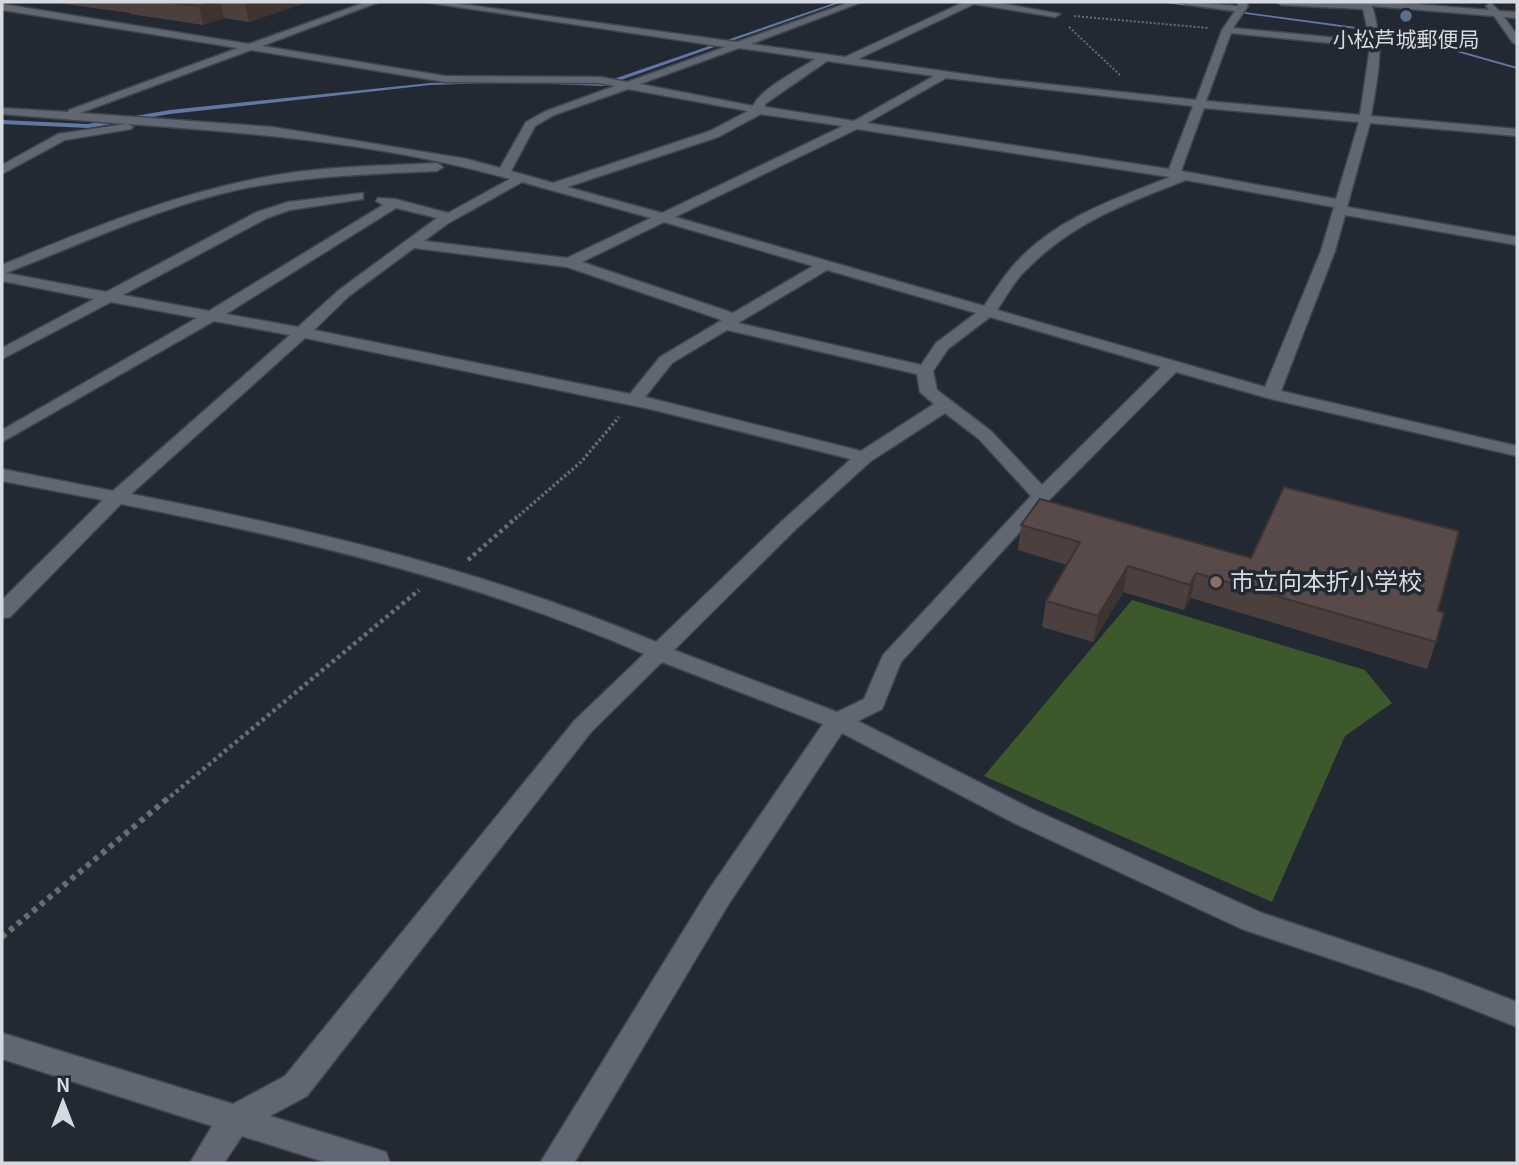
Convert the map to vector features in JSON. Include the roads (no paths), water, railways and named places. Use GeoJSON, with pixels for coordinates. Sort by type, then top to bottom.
{"type":"FeatureCollection","features":[{"type":"Feature","properties":{"kind":"street"},"geometry":{"type":"LineString","coordinates":[[68,114],[374,2]]}},
{"type":"Feature","properties":{"kind":"street"},"geometry":{"type":"LineString","coordinates":[[429,2],[944,74],[1143,98],[1517,133]]}},
{"type":"Feature","properties":{"kind":"street"},"geometry":{"type":"LineString","coordinates":[[2,612],[116,498],[344,293],[449,216],[508,187],[530,124],[550,113],[621,85],[858,2]]}},
{"type":"Feature","properties":{"kind":"street"},"geometry":{"type":"LineString","coordinates":[[848,60],[971,2]]}},
{"type":"Feature","properties":{"kind":"street"},"geometry":{"type":"LineString","coordinates":[[978,2],[1055,14]]}},
{"type":"Feature","properties":{"kind":"street"},"geometry":{"type":"LineString","coordinates":[[1042,496],[985,436],[929,392],[925,371],[942,346],[987,312],[1020,268],[1058,234],[1092,213],[1179,175],[1227,30],[1240,8],[1188,2]]}},
{"type":"Feature","properties":{"kind":"street"},"geometry":{"type":"LineString","coordinates":[[1281,2],[1365,3],[1517,15]]}},
{"type":"Feature","properties":{"kind":"street"},"geometry":{"type":"LineString","coordinates":[[1488,2],[1517,41]]}},
{"type":"Feature","properties":{"kind":"street"},"geometry":{"type":"LineString","coordinates":[[1270,394],[1328,251],[1365,120],[1374,34],[1365,3]]}},
{"type":"Feature","properties":{"kind":"street"},"geometry":{"type":"LineString","coordinates":[[2,7],[445,79],[600,80],[759,110],[1179,175],[1517,241]]}},
{"type":"Feature","properties":{"kind":"street"},"geometry":{"type":"LineString","coordinates":[[1227,30],[1374,34]]}},
{"type":"Feature","properties":{"kind":"street"},"geometry":{"type":"LineString","coordinates":[[759,110],[759,103],[826,57]]}},
{"type":"Feature","properties":{"kind":"street"},"geometry":{"type":"LineString","coordinates":[[569,263],[857,124],[944,74]]}},
{"type":"Feature","properties":{"kind":"street"},"geometry":{"type":"LineString","coordinates":[[553,187],[714,134],[759,110]]}},
{"type":"Feature","properties":{"kind":"street"},"geometry":{"type":"LineString","coordinates":[[2,111],[172,121],[272,131],[467,163],[662,216],[1171,367],[1270,394],[1517,451]]}},
{"type":"Feature","properties":{"kind":"street"},"geometry":{"type":"LineString","coordinates":[[2,170],[62,137],[172,121]]}},
{"type":"Feature","properties":{"kind":"street"},"geometry":{"type":"LineString","coordinates":[[2,270],[114,223],[203,196],[275,179],[467,163]]}},
{"type":"Feature","properties":{"kind":"street"},"geometry":{"type":"LineString","coordinates":[[275,179],[449,216]]}},
{"type":"Feature","properties":{"kind":"street"},"geometry":{"type":"LineString","coordinates":[[2,354],[262,215],[288,206],[358,196]]}},
{"type":"Feature","properties":{"kind":"street"},"geometry":{"type":"LineString","coordinates":[[2,437],[210,317],[395,203]]}},
{"type":"Feature","properties":{"kind":"street"},"geometry":{"type":"LineString","coordinates":[[410,243],[569,263],[730,322],[925,371]]}},
{"type":"Feature","properties":{"kind":"street"},"geometry":{"type":"LineString","coordinates":[[633,401],[666,360],[826,264]]}},
{"type":"Feature","properties":{"kind":"street"},"geometry":{"type":"LineString","coordinates":[[2,277],[302,332],[633,401],[776,433],[864,457]]}},
{"type":"Feature","properties":{"kind":"street"},"geometry":{"type":"LineString","coordinates":[[556,1163],[718,898],[838,721],[874,704],[891,660],[1042,496],[1171,367]]}},
{"type":"Feature","properties":{"kind":"street"},"geometry":{"type":"LineString","coordinates":[[206,1163],[235,1119],[296,1086],[583,726],[789,524],[864,457],[944,405]]}},
{"type":"Feature","properties":{"kind":"street"},"geometry":{"type":"LineString","coordinates":[[2,475],[234,520],[446,573],[601,627],[838,721],[1023,816],[1252,921],[1434,982],[1517,1015]]}},
{"type":"Feature","properties":{"kind":"street"},"geometry":{"type":"LineString","coordinates":[[2,1046],[373,1163]]}},
{"type":"Feature","properties":{"kind":"waterway"},"geometry":{"type":"LineString","coordinates":[[522,82],[602,85],[840,2]]}},
{"type":"Feature","properties":{"kind":"waterway"},"geometry":{"type":"LineString","coordinates":[[1161,2],[1393,33],[1517,68]]}},
{"type":"Feature","properties":{"kind":"waterway"},"geometry":{"type":"LineString","coordinates":[[2,122],[88,126],[170,112],[430,84],[490,82]]}},
{"type":"Feature","properties":{"kind":"place","name":"小松芦城郵便局"},"geometry":{"type":"Point","coordinates":[1406,16]}},
{"type":"Feature","properties":{"kind":"place","name":"市立向本折小学校"},"geometry":{"type":"Point","coordinates":[1216,582]}}]}
